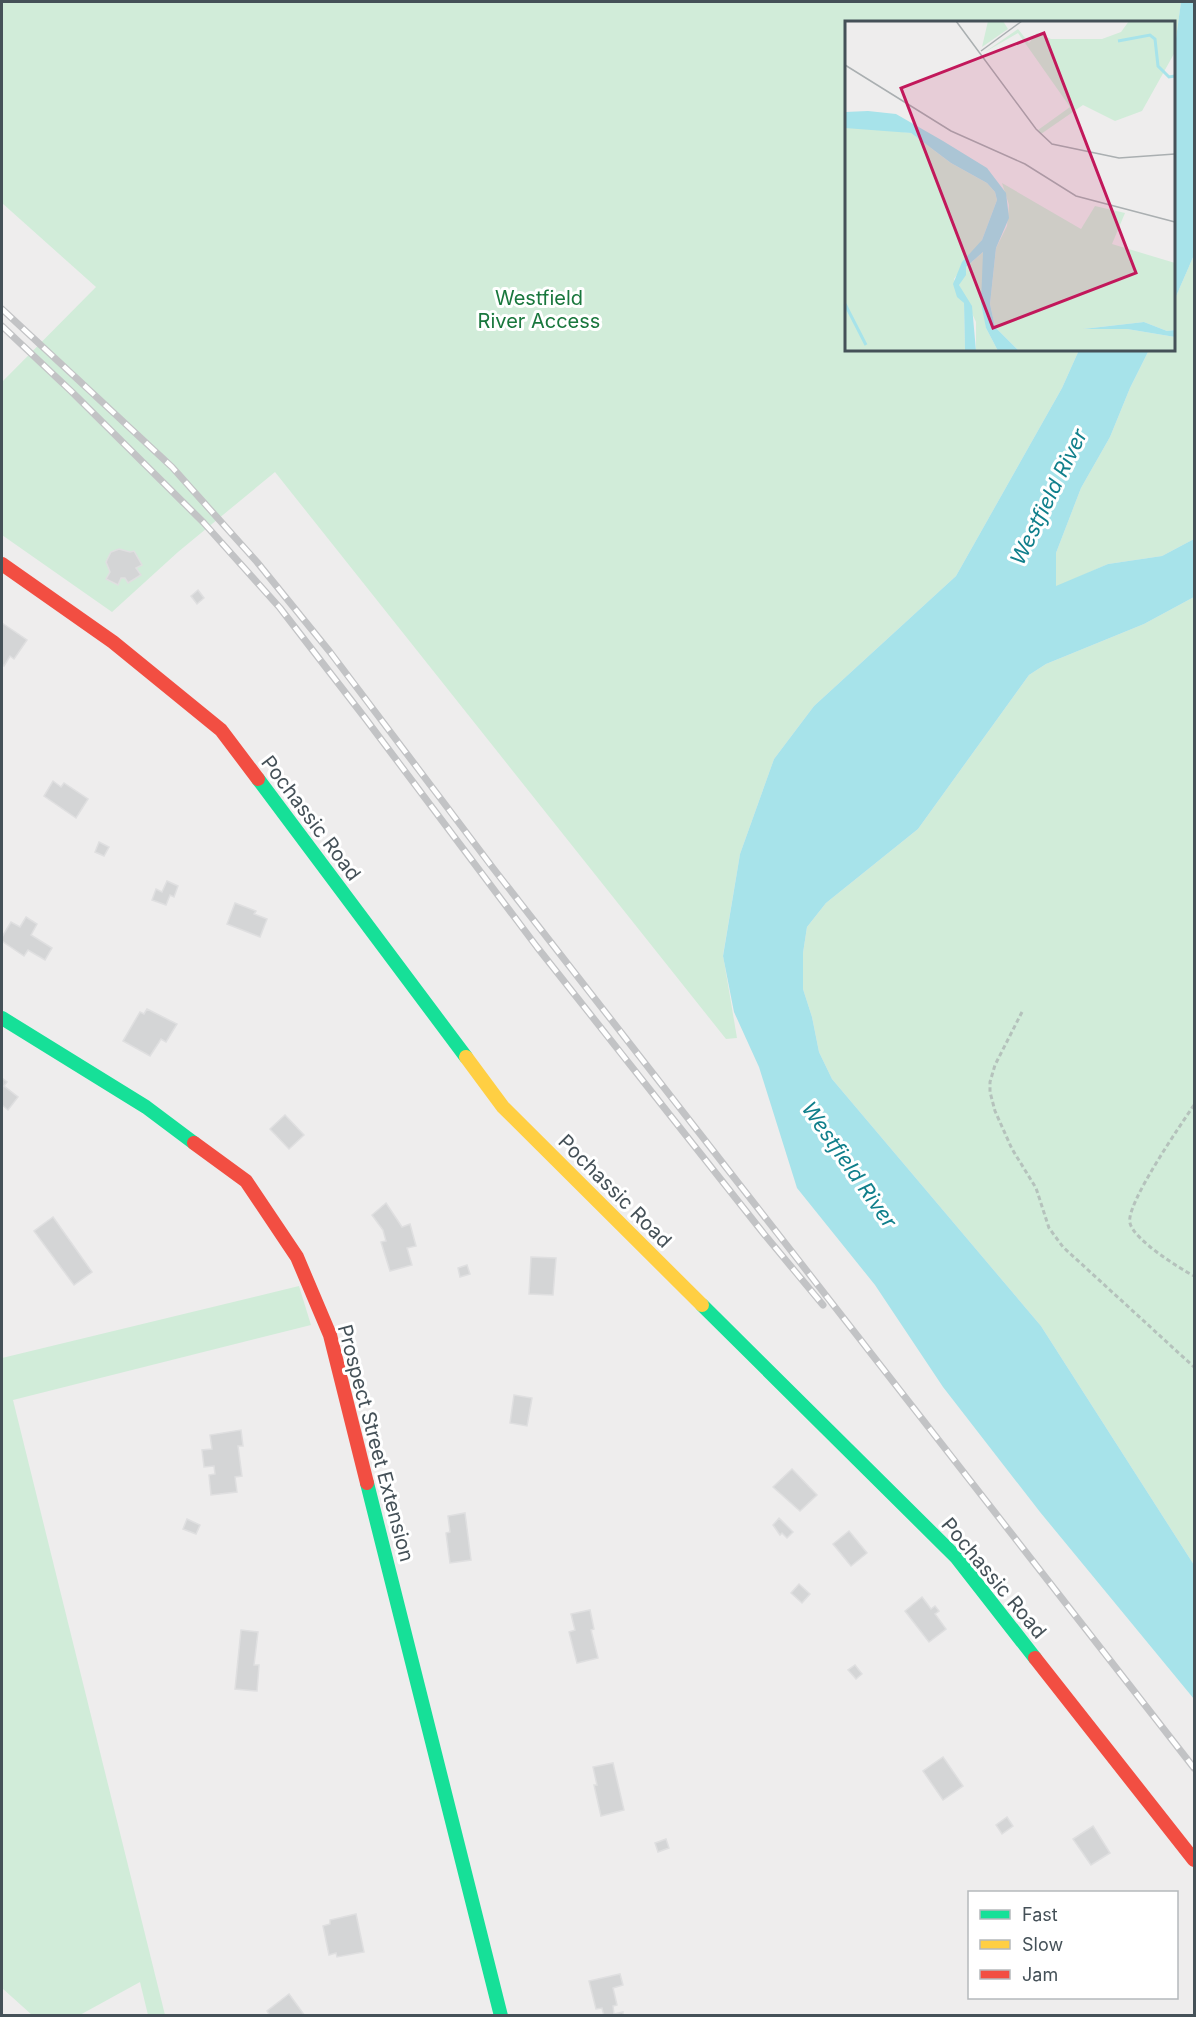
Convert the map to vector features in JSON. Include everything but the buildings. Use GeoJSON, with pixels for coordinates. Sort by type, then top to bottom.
{"type":"FeatureCollection","features":[{"type":"Feature","properties":{"kind":"street","name":"Pochassic Road"},"geometry":{"type":"LineString","coordinates":[[2,564],[113,642],[221,730],[502,1107],[956,1557],[1194,1860]]}},
{"type":"Feature","properties":{"kind":"street","name":"Prospect Street Extension"},"geometry":{"type":"LineString","coordinates":[[2,1018],[146,1107],[246,1181],[297,1257],[330,1335],[501,2016]]}},
{"type":"Feature","properties":{"kind":"path"},"geometry":{"type":"LineString","coordinates":[[1022,1012],[995,1065],[990,1082],[990,1092],[994,1111],[1012,1149],[1036,1188],[1048,1228],[1063,1248],[1194,1367]]}},
{"type":"Feature","properties":{"kind":"path"},"geometry":{"type":"LineString","coordinates":[[1194,1105],[1137,1198],[1130,1216],[1130,1223],[1133,1230],[1143,1240],[1194,1276]]}},
{"type":"Feature","properties":{"kind":"green space","name":"Westfield River Access"},"geometry":{"type":"Polygon","coordinates":[[[2,2],[1181,2],[1175,46],[1175,21],[845,21],[845,351],[1079,351],[1062,388],[956,576],[814,706],[774,759],[740,854],[723,955],[737,1038],[726,1039],[275,472],[178,552],[112,612],[2,535],[2,382],[96,287],[2,203],[2,2]]]}},
{"type":"Feature","properties":{"kind":"green space"},"geometry":{"type":"Polygon","coordinates":[[[1194,255],[1194,539],[1162,556],[1108,564],[1056,587],[1056,553],[1081,488],[1110,437],[1148,351],[1175,351],[1175,299],[1194,255]]]}},
{"type":"Feature","properties":{"kind":"green space"},"geometry":{"type":"Polygon","coordinates":[[[1194,597],[1194,1565],[1041,1326],[832,1079],[819,1052],[812,1017],[803,989],[803,953],[807,927],[826,903],[918,829],[1029,675],[1046,664],[1144,624],[1194,597]]]}},
{"type":"Feature","properties":{"kind":"green space"},"geometry":{"type":"Polygon","coordinates":[[[299,1286],[311,1325],[13,1400],[165,2015],[148,2015],[140,1982],[78,2016],[32,2015],[2,1988],[2,1358],[299,1286]]]}},
{"type":"Feature","properties":{"kind":"water"},"geometry":{"type":"Polygon","coordinates":[[[1181,2],[1194,2],[1194,255],[1175,299],[1175,46],[1181,2]]]}},
{"type":"Feature","properties":{"kind":"water","name":"Westfield River"},"geometry":{"type":"Polygon","coordinates":[[[1079,351],[1148,351],[1110,437],[1081,488],[1056,553],[1056,586],[1108,564],[1162,556],[1194,539],[1194,597],[1144,624],[1046,664],[1029,675],[918,829],[826,903],[807,927],[803,953],[803,989],[812,1017],[819,1052],[832,1079],[1041,1326],[1194,1565],[1194,1699],[1040,1512],[943,1387],[875,1285],[797,1188],[759,1067],[734,1012],[723,956],[740,854],[774,759],[814,706],[956,576],[1062,388],[1079,351]]]}},
{"type":"Feature","properties":{"kind":"railway"},"geometry":{"type":"LineString","coordinates":[[2,309],[172,467],[257,562],[330,652],[493,868],[1194,1768]]}},
{"type":"Feature","properties":{"kind":"railway"},"geometry":{"type":"LineString","coordinates":[[2,326],[203,522],[280,608],[537,947],[823,1305]]}},
{"type":"Feature","properties":{"kind":"traffic: fast"},"geometry":{"type":"LineString","coordinates":[[258,779],[466,1057]]}},
{"type":"Feature","properties":{"kind":"traffic: fast"},"geometry":{"type":"LineString","coordinates":[[2,1018],[146,1107],[194,1143]]}},
{"type":"Feature","properties":{"kind":"traffic: fast"},"geometry":{"type":"LineString","coordinates":[[702,1305],[956,1557],[1035,1658]]}},
{"type":"Feature","properties":{"kind":"traffic: fast"},"geometry":{"type":"LineString","coordinates":[[367,1483],[501,2016]]}},
{"type":"Feature","properties":{"kind":"traffic: slow"},"geometry":{"type":"LineString","coordinates":[[466,1057],[503,1107],[702,1305]]}},
{"type":"Feature","properties":{"kind":"traffic: jam"},"geometry":{"type":"LineString","coordinates":[[2,564],[113,642],[221,730],[258,779]]}},
{"type":"Feature","properties":{"kind":"traffic: jam"},"geometry":{"type":"LineString","coordinates":[[194,1143],[246,1181],[297,1257],[330,1335],[367,1483]]}},
{"type":"Feature","properties":{"kind":"traffic: jam"},"geometry":{"type":"LineString","coordinates":[[1035,1658],[1194,1860]]}}]}
